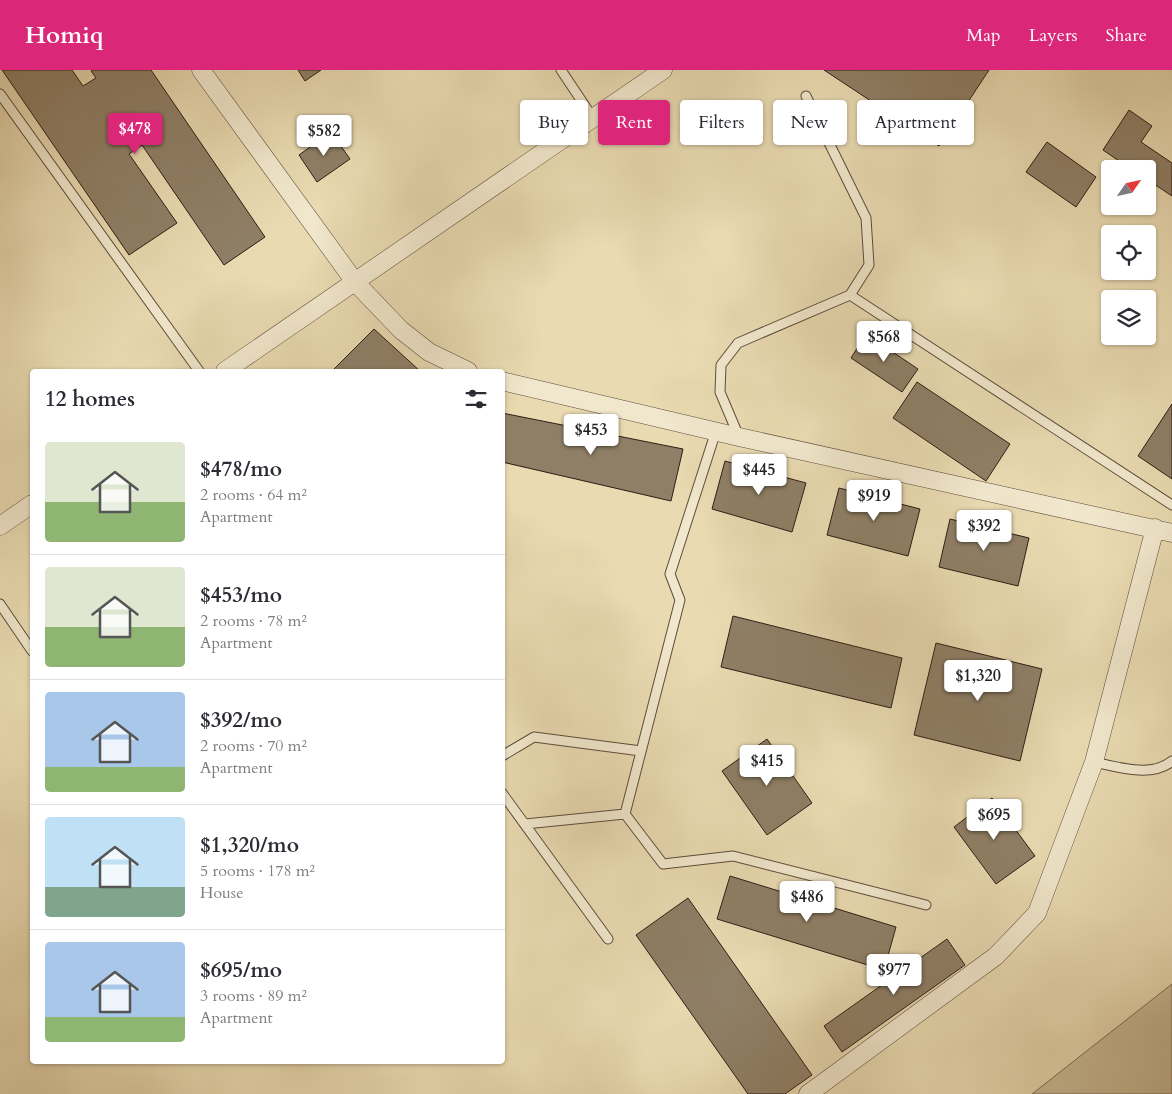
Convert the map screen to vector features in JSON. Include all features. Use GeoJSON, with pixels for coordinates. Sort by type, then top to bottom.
{"type":"FeatureCollection","features":[{"type":"Feature","properties":{"kind":"street"},"geometry":{"type":"LineString","coordinates":[[201,70],[355,282],[401,330],[429,352],[464,369]]}},
{"type":"Feature","properties":{"kind":"street"},"geometry":{"type":"LineString","coordinates":[[229,369],[663,70]]}},
{"type":"Feature","properties":{"kind":"street"},"geometry":{"type":"LineString","coordinates":[[505,382],[739,437],[1172,533]]}},
{"type":"Feature","properties":{"kind":"street"},"geometry":{"type":"LineString","coordinates":[[0,526],[30,505]]}},
{"type":"Feature","properties":{"kind":"street"},"geometry":{"type":"LineString","coordinates":[[808,1094],[996,956],[1037,913],[1094,762],[1155,528]]}},
{"type":"Feature","properties":{"kind":"lane"},"geometry":{"type":"LineString","coordinates":[[561,70],[593,118]]}},
{"type":"Feature","properties":{"kind":"lane"},"geometry":{"type":"LineString","coordinates":[[0,94],[198,369]]}},
{"type":"Feature","properties":{"kind":"lane"},"geometry":{"type":"LineString","coordinates":[[739,437],[720,392],[721,365],[738,344],[850,295],[869,265],[866,218],[806,96]]}},
{"type":"Feature","properties":{"kind":"lane"},"geometry":{"type":"LineString","coordinates":[[850,295],[1172,504]]}},
{"type":"Feature","properties":{"kind":"lane"},"geometry":{"type":"LineString","coordinates":[[625,814],[680,600],[670,574],[716,431]]}},
{"type":"Feature","properties":{"kind":"lane"},"geometry":{"type":"LineString","coordinates":[[0,604],[30,648]]}},
{"type":"Feature","properties":{"kind":"lane"},"geometry":{"type":"LineString","coordinates":[[505,754],[534,737],[641,751]]}},
{"type":"Feature","properties":{"kind":"lane"},"geometry":{"type":"LineString","coordinates":[[1094,762],[1137,770],[1166,767],[1172,761]]}},
{"type":"Feature","properties":{"kind":"lane"},"geometry":{"type":"LineString","coordinates":[[505,797],[608,939]]}},
{"type":"Feature","properties":{"kind":"lane"},"geometry":{"type":"LineString","coordinates":[[525,824],[625,814]]}},
{"type":"Feature","properties":{"kind":"lane"},"geometry":{"type":"LineString","coordinates":[[625,814],[663,864],[733,856],[926,905]]}},
{"type":"Feature","properties":{"kind":"shaded area"},"geometry":{"type":"Polygon","coordinates":[[[1172,984],[1172,1094],[1032,1094],[1172,984]]]}},
{"type":"Feature","properties":{"kind":"building"},"geometry":{"type":"Polygon","coordinates":[[[2,70],[72,70],[83,86],[96,78],[91,71],[93,70],[151,70],[265,237],[224,265],[142,145],[129,154],[177,223],[129,255],[2,70]]]}},
{"type":"Feature","properties":{"kind":"building"},"geometry":{"type":"Polygon","coordinates":[[[298,70],[321,70],[305,81],[298,70]]]}},
{"type":"Feature","properties":{"kind":"building"},"geometry":{"type":"Polygon","coordinates":[[[824,70],[989,70],[969,100],[869,100],[824,70]]]}},
{"type":"Feature","properties":{"kind":"building"},"geometry":{"type":"Polygon","coordinates":[[[1129,110],[1152,126],[1141,142],[1172,163],[1172,196],[1156,185],[1156,160],[1118,160],[1103,150],[1129,110]]]}},
{"type":"Feature","properties":{"kind":"building"},"geometry":{"type":"Polygon","coordinates":[[[331,132],[350,159],[317,182],[299,155],[331,132]]]}},
{"type":"Feature","properties":{"kind":"building"},"geometry":{"type":"Polygon","coordinates":[[[1047,142],[1096,177],[1076,207],[1026,172],[1047,142]]]}},
{"type":"Feature","properties":{"kind":"building"},"geometry":{"type":"Polygon","coordinates":[[[374,329],[418,369],[334,369],[374,329]]]}},
{"type":"Feature","properties":{"kind":"building"},"geometry":{"type":"Polygon","coordinates":[[[866,334],[918,369],[902,392],[851,358],[866,334]]]}},
{"type":"Feature","properties":{"kind":"building"},"geometry":{"type":"Polygon","coordinates":[[[917,382],[1010,444],[986,481],[893,418],[917,382]]]}},
{"type":"Feature","properties":{"kind":"building"},"geometry":{"type":"Polygon","coordinates":[[[1172,404],[1172,479],[1138,456],[1172,404]]]}},
{"type":"Feature","properties":{"kind":"building"},"geometry":{"type":"Polygon","coordinates":[[[505,414],[683,449],[671,501],[505,463],[505,414]]]}},
{"type":"Feature","properties":{"kind":"building"},"geometry":{"type":"Polygon","coordinates":[[[725,461],[806,483],[792,532],[712,509],[725,461]]]}},
{"type":"Feature","properties":{"kind":"building"},"geometry":{"type":"Polygon","coordinates":[[[839,488],[920,509],[908,556],[827,535],[839,488]]]}},
{"type":"Feature","properties":{"kind":"building"},"geometry":{"type":"Polygon","coordinates":[[[950,519],[1029,538],[1018,586],[939,567],[950,519]]]}},
{"type":"Feature","properties":{"kind":"building"},"geometry":{"type":"Polygon","coordinates":[[[733,616],[902,658],[891,708],[721,667],[733,616]]]}},
{"type":"Feature","properties":{"kind":"building"},"geometry":{"type":"Polygon","coordinates":[[[936,643],[1042,669],[1020,761],[914,735],[936,643]]]}},
{"type":"Feature","properties":{"kind":"building"},"geometry":{"type":"Polygon","coordinates":[[[767,739],[812,803],[767,835],[722,771],[767,739]]]}},
{"type":"Feature","properties":{"kind":"building"},"geometry":{"type":"Polygon","coordinates":[[[992,798],[1035,856],[996,884],[954,827],[992,798]]]}},
{"type":"Feature","properties":{"kind":"building"},"geometry":{"type":"Polygon","coordinates":[[[730,876],[896,927],[884,970],[717,919],[730,876]]]}},
{"type":"Feature","properties":{"kind":"building"},"geometry":{"type":"Polygon","coordinates":[[[688,898],[812,1075],[785,1094],[748,1094],[636,935],[688,898]]]}},
{"type":"Feature","properties":{"kind":"building"},"geometry":{"type":"Polygon","coordinates":[[[947,939],[965,965],[842,1052],[824,1026],[947,939]]]}}]}
